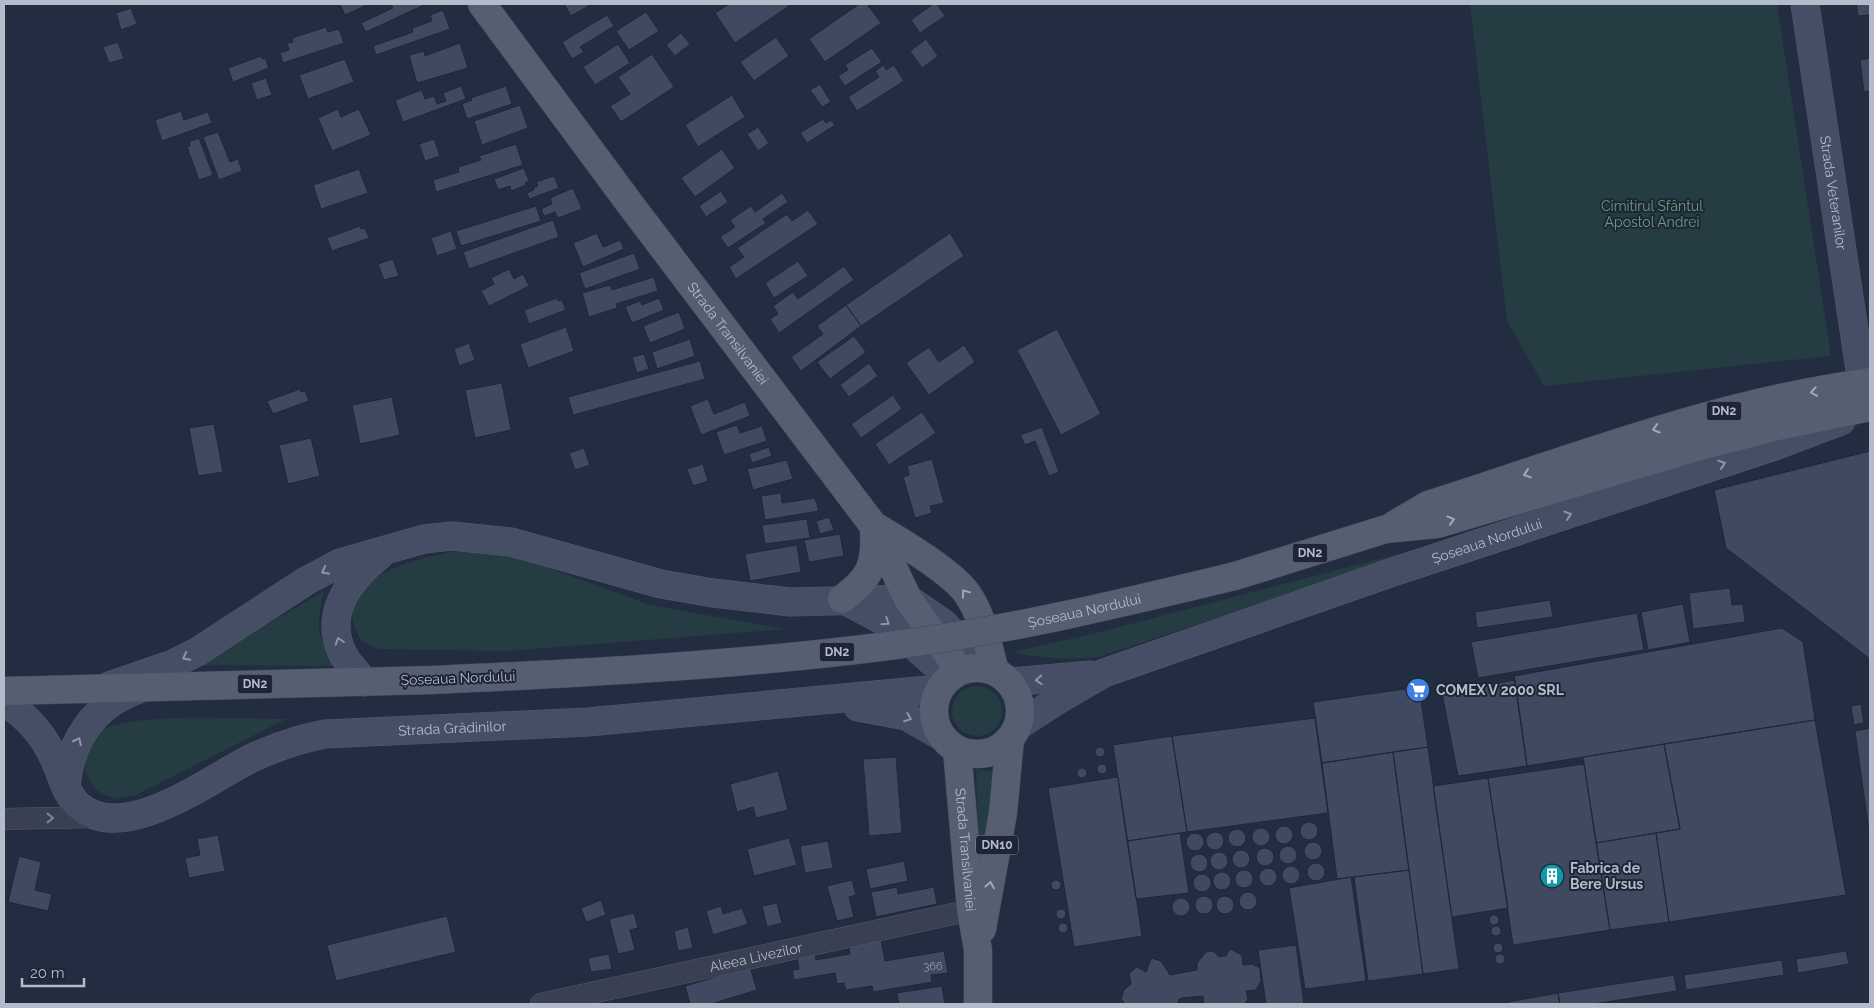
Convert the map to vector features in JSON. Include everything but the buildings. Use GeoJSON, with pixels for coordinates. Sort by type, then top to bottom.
{"type":"FeatureCollection","features":[{"type":"Feature","properties":{"kind":"main road","name":"Strada Transilvaniei"},"geometry":{"type":"LineString","coordinates":[[482,4],[636,212],[873,524],[908,599],[972,676]]}},
{"type":"Feature","properties":{"kind":"main road","name":"Șoseaua Nordului"},"geometry":{"type":"LineString","coordinates":[[4,691],[433,680],[762,660],[897,645],[1051,618],[1235,576],[1386,530],[1428,505],[1639,434],[1772,400],[1868,395]]}},
{"type":"Feature","properties":{"kind":"main road"},"geometry":{"type":"LineString","coordinates":[[842,599],[859,586],[870,572],[876,554],[873,524]]}},
{"type":"Feature","properties":{"kind":"main road"},"geometry":{"type":"LineString","coordinates":[[873,524],[955,581],[968,595],[979,617],[972,676]]}},
{"type":"Feature","properties":{"kind":"main road"},"geometry":{"type":"LineString","coordinates":[[972,676],[1018,696],[1021,711],[1014,733],[991,752],[980,755],[949,743],[934,713],[935,698],[972,676]]}},
{"type":"Feature","properties":{"kind":"main road","name":"Strada Transilvaniei"},"geometry":{"type":"LineString","coordinates":[[978,950],[1003,813],[1014,733]]}},
{"type":"Feature","properties":{"kind":"main road","name":"Strada Transilvaniei"},"geometry":{"type":"LineString","coordinates":[[949,743],[978,950],[978,1004]]}},
{"type":"Feature","properties":{"kind":"street","name":"Strada Veteranilor"},"geometry":{"type":"LineString","coordinates":[[1805,4],[1868,395]]}},
{"type":"Feature","properties":{"kind":"street","name":"Șoseaua Nordului"},"geometry":{"type":"LineString","coordinates":[[1014,733],[1056,700],[1104,673],[1438,557],[1775,446],[1868,395]]}},
{"type":"Feature","properties":{"kind":"street"},"geometry":{"type":"LineString","coordinates":[[103,689],[173,664],[197,652],[306,581],[340,563],[424,539],[452,536],[512,542],[661,584],[713,593],[790,602],[842,599],[908,599]]}},
{"type":"Feature","properties":{"kind":"street"},"geometry":{"type":"LineString","coordinates":[[364,682],[346,660],[336,634],[338,607],[346,588],[360,571],[387,549]]}},
{"type":"Feature","properties":{"kind":"street"},"geometry":{"type":"LineString","coordinates":[[842,599],[891,625],[972,676]]}},
{"type":"Feature","properties":{"kind":"street","name":"Șoseaua Nordului"},"geometry":{"type":"LineString","coordinates":[[826,701],[972,676],[1069,678],[1104,673]]}},
{"type":"Feature","properties":{"kind":"street"},"geometry":{"type":"LineString","coordinates":[[66,788],[68,768],[73,749],[82,732],[94,716],[109,703],[126,693],[145,687]]}},
{"type":"Feature","properties":{"kind":"street"},"geometry":{"type":"LineString","coordinates":[[826,701],[906,716],[949,743]]}},
{"type":"Feature","properties":{"kind":"street","name":"Strada Grădinilor"},"geometry":{"type":"LineString","coordinates":[[4,819],[124,818],[153,811],[275,748],[300,739],[325,734],[588,722],[826,701]]}},
{"type":"Feature","properties":{"kind":"street"},"geometry":{"type":"LineString","coordinates":[[4,702],[28,720],[44,738],[66,788],[77,804],[97,817]]}},
{"type":"Feature","properties":{"kind":"street","name":"Aleea Livezilor"},"geometry":{"type":"LineString","coordinates":[[541,1004],[971,910]]}},
{"type":"Feature","properties":{"kind":"green space","name":"Cimitirul Sfântul Apostol Andrei"},"geometry":{"type":"Polygon","coordinates":[[[1470,4],[1777,4],[1831,356],[1544,386],[1507,321],[1470,4]]]}},
{"type":"Feature","properties":{"kind":"green space"},"geometry":{"type":"Polygon","coordinates":[[[1441,543],[1099,657],[1056,658],[1013,652],[1096,633],[1441,543]]]}},
{"type":"Feature","properties":{"kind":"green space"},"geometry":{"type":"Polygon","coordinates":[[[463,550],[522,558],[650,605],[785,629],[508,651],[379,649],[361,639],[356,631],[353,620],[353,604],[361,590],[392,569],[431,556],[463,550]]]}},
{"type":"Feature","properties":{"kind":"green space"},"geometry":{"type":"Polygon","coordinates":[[[324,591],[319,623],[321,638],[336,666],[198,665],[324,591]]]}},
{"type":"Feature","properties":{"kind":"green space"},"geometry":{"type":"Polygon","coordinates":[[[977,686],[986,688],[997,697],[1002,711],[1000,720],[991,731],[977,736],[968,734],[957,725],[952,711],[954,702],[963,691],[977,686]]]}},
{"type":"Feature","properties":{"kind":"green space"},"geometry":{"type":"Polygon","coordinates":[[[191,718],[286,719],[136,795],[117,798],[105,795],[96,789],[89,780],[86,770],[85,759],[88,748],[94,738],[103,730],[118,724],[191,718]]]}},
{"type":"Feature","properties":{"kind":"green space"},"geometry":{"type":"Polygon","coordinates":[[[976,769],[997,770],[980,893],[976,769]]]}},
{"type":"Feature","properties":{"kind":"place","name":"COMEX V 2000 SRL"},"geometry":{"type":"Point","coordinates":[1418,690]}},
{"type":"Feature","properties":{"kind":"place","name":"Fabrica de Bere Ursus"},"geometry":{"type":"Point","coordinates":[1552,876]}}]}
